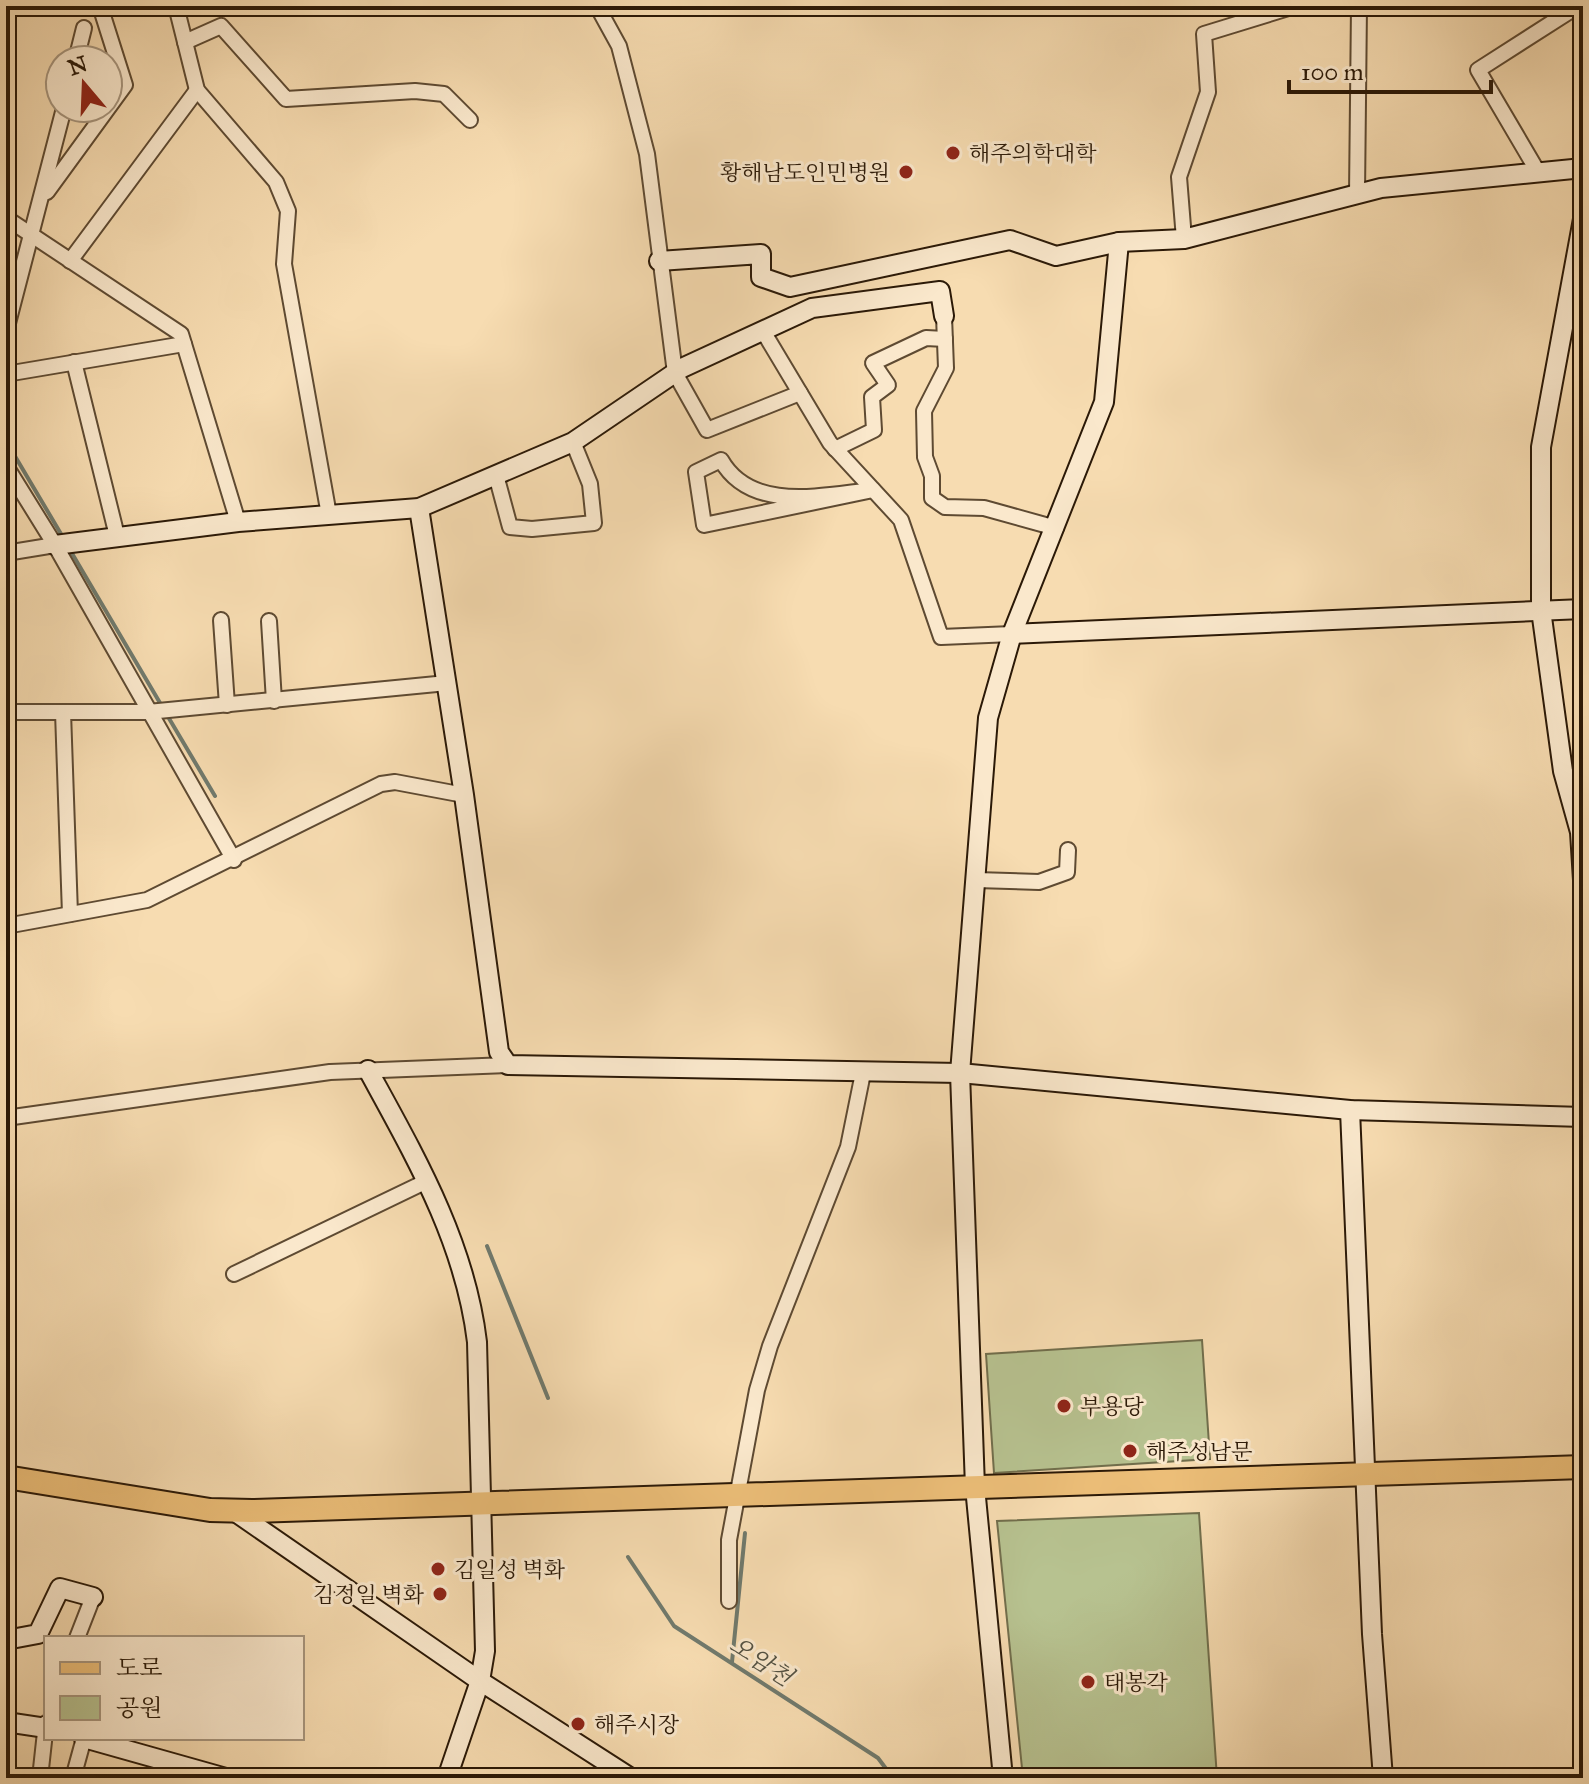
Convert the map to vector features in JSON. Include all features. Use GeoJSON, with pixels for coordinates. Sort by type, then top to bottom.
{"type":"FeatureCollection","features":[{"type":"Feature","properties":{"kind":"main road"},"geometry":{"type":"LineString","coordinates":[[6,1477],[210,1510],[234,1511],[1583,1467]]}},
{"type":"Feature","properties":{"kind":"street"},"geometry":{"type":"LineString","coordinates":[[41,200],[125,85],[100,6]]}},
{"type":"Feature","properties":{"kind":"street"},"geometry":{"type":"LineString","coordinates":[[176,6],[197,90],[276,182],[288,211],[284,264],[329,515]]}},
{"type":"Feature","properties":{"kind":"street"},"geometry":{"type":"LineString","coordinates":[[597,6],[619,46],[647,154],[675,373],[707,430],[800,393]]}},
{"type":"Feature","properties":{"kind":"street"},"geometry":{"type":"LineString","coordinates":[[1184,239],[1179,177],[1208,92],[1204,34],[1295,6]]}},
{"type":"Feature","properties":{"kind":"street"},"geometry":{"type":"LineString","coordinates":[[1357,194],[1359,6]]}},
{"type":"Feature","properties":{"kind":"street"},"geometry":{"type":"LineString","coordinates":[[1538,172],[1478,70],[1578,6]]}},
{"type":"Feature","properties":{"kind":"street"},"geometry":{"type":"LineString","coordinates":[[185,42],[221,26],[286,99],[415,91],[444,94],[470,120]]}},
{"type":"Feature","properties":{"kind":"street"},"geometry":{"type":"LineString","coordinates":[[80,44],[84,28]]}},
{"type":"Feature","properties":{"kind":"street"},"geometry":{"type":"LineString","coordinates":[[70,261],[197,90]]}},
{"type":"Feature","properties":{"kind":"street"},"geometry":{"type":"LineString","coordinates":[[6,331],[60,124]]}},
{"type":"Feature","properties":{"kind":"street"},"geometry":{"type":"LineString","coordinates":[[659,261],[761,254],[761,277],[790,287],[1010,240],[1056,256],[1119,242],[1184,239],[1381,188],[1583,168]]}},
{"type":"Feature","properties":{"kind":"street"},"geometry":{"type":"LineString","coordinates":[[6,218],[181,334],[238,522]]}},
{"type":"Feature","properties":{"kind":"street"},"geometry":{"type":"LineString","coordinates":[[1583,219],[1541,447],[1541,610],[1563,771],[1582,832],[1583,880]]}},
{"type":"Feature","properties":{"kind":"street"},"geometry":{"type":"LineString","coordinates":[[1003,1778],[975,1487],[960,1073],[988,718],[1012,634],[1104,402],[1119,242]]}},
{"type":"Feature","properties":{"kind":"street"},"geometry":{"type":"LineString","coordinates":[[6,553],[238,522],[419,508],[573,442],[675,373],[812,308],[940,291],[946,368],[924,411],[925,457],[932,476],[932,498],[945,507],[984,508],[1056,528]]}},
{"type":"Feature","properties":{"kind":"street"},"geometry":{"type":"LineString","coordinates":[[763,331],[835,449],[901,520],[941,637],[1583,609]]}},
{"type":"Feature","properties":{"kind":"street"},"geometry":{"type":"LineString","coordinates":[[835,449],[874,430],[872,397],[888,385],[873,363],[926,338],[945,339]]}},
{"type":"Feature","properties":{"kind":"street"},"geometry":{"type":"LineString","coordinates":[[6,374],[184,344]]}},
{"type":"Feature","properties":{"kind":"street"},"geometry":{"type":"LineString","coordinates":[[74,362],[117,536]]}},
{"type":"Feature","properties":{"kind":"street"},"geometry":{"type":"LineString","coordinates":[[496,475],[510,527],[532,529],[594,523],[590,484],[573,442]]}},
{"type":"Feature","properties":{"kind":"street"},"geometry":{"type":"LineString","coordinates":[[721,460],[729,474],[748,488],[785,498],[873,490],[704,525],[696,472],[721,460]]}},
{"type":"Feature","properties":{"kind":"street"},"geometry":{"type":"LineString","coordinates":[[6,466],[63,544],[148,712],[234,860]]}},
{"type":"Feature","properties":{"kind":"street"},"geometry":{"type":"LineString","coordinates":[[419,508],[464,795],[499,1052],[508,1065]]}},
{"type":"Feature","properties":{"kind":"street"},"geometry":{"type":"LineString","coordinates":[[221,620],[227,705]]}},
{"type":"Feature","properties":{"kind":"street"},"geometry":{"type":"LineString","coordinates":[[269,621],[274,701]]}},
{"type":"Feature","properties":{"kind":"street"},"geometry":{"type":"LineString","coordinates":[[6,712],[148,712],[447,683]]}},
{"type":"Feature","properties":{"kind":"street"},"geometry":{"type":"LineString","coordinates":[[63,712],[70,914]]}},
{"type":"Feature","properties":{"kind":"street"},"geometry":{"type":"LineString","coordinates":[[6,926],[147,900],[234,860],[381,784],[395,782],[464,795]]}},
{"type":"Feature","properties":{"kind":"street"},"geometry":{"type":"LineString","coordinates":[[976,880],[1039,882],[1067,872],[1068,850]]}},
{"type":"Feature","properties":{"kind":"street"},"geometry":{"type":"LineString","coordinates":[[6,1118],[225,1084],[368,1070],[508,1065],[960,1073],[1350,1110],[1583,1117]]}},
{"type":"Feature","properties":{"kind":"street"},"geometry":{"type":"LineString","coordinates":[[368,1070],[427,1181],[454,1240],[473,1303],[477,1342],[485,1651],[480,1681],[447,1778]]}},
{"type":"Feature","properties":{"kind":"street"},"geometry":{"type":"LineString","coordinates":[[729,1601],[729,1540],[757,1390],[770,1346],[848,1147],[863,1073]]}},
{"type":"Feature","properties":{"kind":"street"},"geometry":{"type":"LineString","coordinates":[[1350,1110],[1372,1634],[1383,1778]]}},
{"type":"Feature","properties":{"kind":"street"},"geometry":{"type":"LineString","coordinates":[[234,1274],[427,1181]]}},
{"type":"Feature","properties":{"kind":"street"},"geometry":{"type":"LineString","coordinates":[[234,1511],[480,1681],[631,1778]]}},
{"type":"Feature","properties":{"kind":"street"},"geometry":{"type":"LineString","coordinates":[[6,1640],[38,1634],[60,1588],[93,1597],[78,1636]]}},
{"type":"Feature","properties":{"kind":"street"},"geometry":{"type":"LineString","coordinates":[[6,1722],[44,1726]]}},
{"type":"Feature","properties":{"kind":"street"},"geometry":{"type":"LineString","coordinates":[[40,1778],[44,1736]]}},
{"type":"Feature","properties":{"kind":"street"},"geometry":{"type":"LineString","coordinates":[[73,1778],[83,1740]]}},
{"type":"Feature","properties":{"kind":"street"},"geometry":{"type":"LineString","coordinates":[[90,1740],[179,1770],[226,1778]]}},
{"type":"Feature","properties":{"kind":"green space"},"geometry":{"type":"Polygon","coordinates":[[[1202,1340],[1210,1459],[994,1473],[986,1354],[1202,1340]]]}},
{"type":"Feature","properties":{"kind":"green space"},"geometry":{"type":"Polygon","coordinates":[[[1199,1513],[1217,1778],[1023,1778],[997,1521],[1199,1513]]]}},
{"type":"Feature","properties":{"kind":"waterway"},"geometry":{"type":"LineString","coordinates":[[6,441],[64,539]]}},
{"type":"Feature","properties":{"kind":"waterway"},"geometry":{"type":"LineString","coordinates":[[70,550],[163,708]]}},
{"type":"Feature","properties":{"kind":"waterway"},"geometry":{"type":"LineString","coordinates":[[167,715],[215,796]]}},
{"type":"Feature","properties":{"kind":"waterway"},"geometry":{"type":"LineString","coordinates":[[487,1246],[548,1398]]}},
{"type":"Feature","properties":{"kind":"waterway"},"geometry":{"type":"LineString","coordinates":[[732,1662],[745,1533]]}},
{"type":"Feature","properties":{"kind":"waterway","name":"오암천"},"geometry":{"type":"LineString","coordinates":[[628,1557],[674,1626],[878,1758],[893,1778]]}},
{"type":"Feature","properties":{"kind":"place","name":"해주의학대학"},"geometry":{"type":"Point","coordinates":[953,153]}},
{"type":"Feature","properties":{"kind":"place","name":"황해남도인민병원"},"geometry":{"type":"Point","coordinates":[906,172]}},
{"type":"Feature","properties":{"kind":"place","name":"부용당"},"geometry":{"type":"Point","coordinates":[1064,1406]}},
{"type":"Feature","properties":{"kind":"place","name":"해주성남문"},"geometry":{"type":"Point","coordinates":[1130,1451]}},
{"type":"Feature","properties":{"kind":"place","name":"김일성 벽화"},"geometry":{"type":"Point","coordinates":[438,1569]}},
{"type":"Feature","properties":{"kind":"place","name":"김정일 벽화"},"geometry":{"type":"Point","coordinates":[440,1594]}},
{"type":"Feature","properties":{"kind":"place","name":"태봉각"},"geometry":{"type":"Point","coordinates":[1088,1682]}},
{"type":"Feature","properties":{"kind":"place","name":"해주시장"},"geometry":{"type":"Point","coordinates":[578,1724]}}]}
